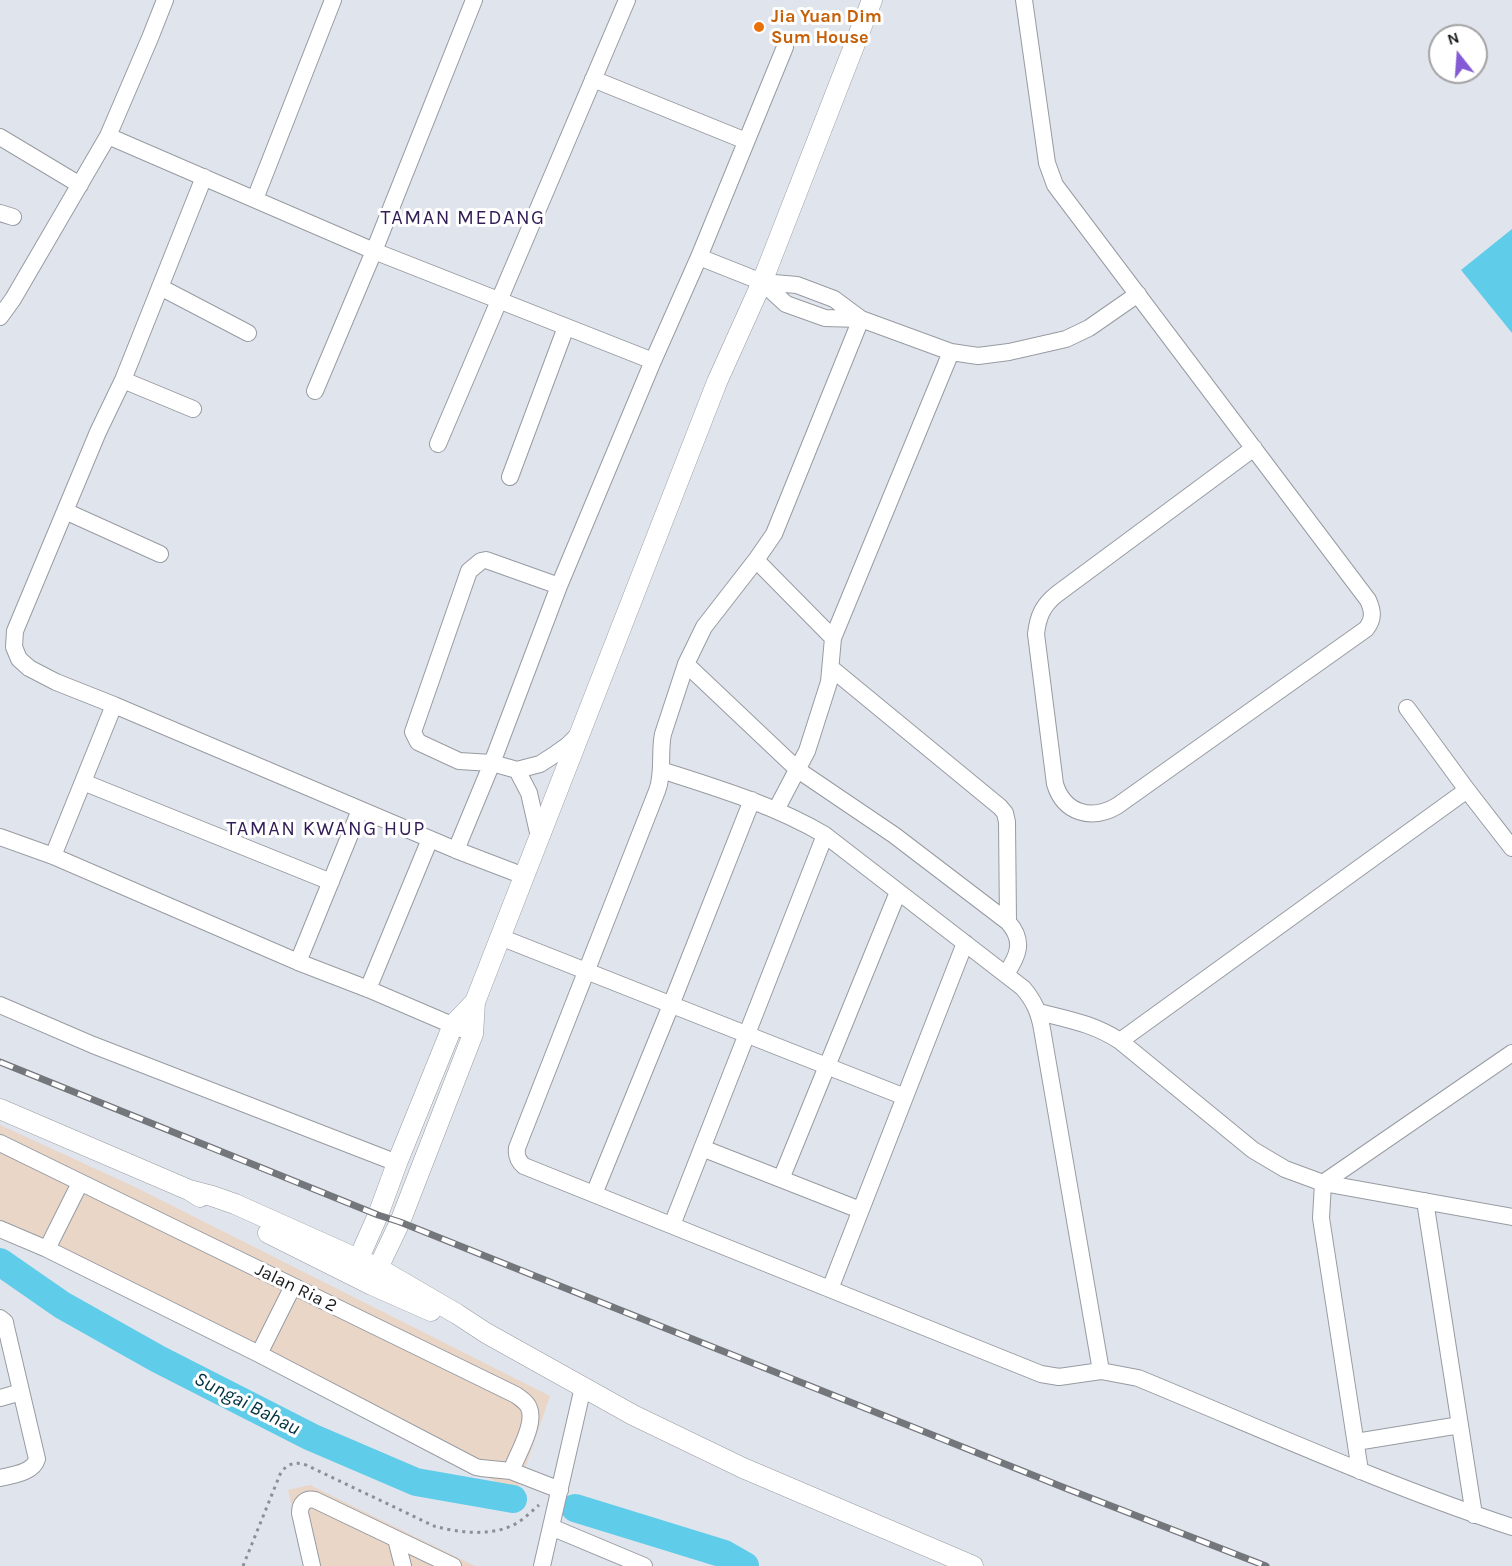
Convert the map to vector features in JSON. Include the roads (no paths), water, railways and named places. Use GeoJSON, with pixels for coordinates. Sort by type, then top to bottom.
{"type":"FeatureCollection","features":[{"type":"Feature","properties":{"kind":"main road"},"geometry":{"type":"LineString","coordinates":[[375,1276],[400,1222],[473,1034],[475,1002],[500,937],[717,382],[762,282],[872,0]]}},
{"type":"Feature","properties":{"kind":"main road"},"geometry":{"type":"LineString","coordinates":[[355,1267],[378,1215],[453,1025],[475,1002]]}},
{"type":"Feature","properties":{"kind":"main road"},"geometry":{"type":"LineString","coordinates":[[0,1109],[189,1190],[232,1214],[375,1276],[453,1321],[486,1333],[633,1415],[743,1468],[973,1566]]}},
{"type":"Feature","properties":{"kind":"street"},"geometry":{"type":"LineString","coordinates":[[0,316],[13,299],[108,136],[165,0]]}},
{"type":"Feature","properties":{"kind":"street"},"geometry":{"type":"LineString","coordinates":[[255,199],[333,0]]}},
{"type":"Feature","properties":{"kind":"street"},"geometry":{"type":"LineString","coordinates":[[315,391],[374,251],[474,0]]}},
{"type":"Feature","properties":{"kind":"street"},"geometry":{"type":"LineString","coordinates":[[438,444],[627,0]]}},
{"type":"Feature","properties":{"kind":"street"},"geometry":{"type":"LineString","coordinates":[[1024,0],[1050,174],[1055,185],[1138,294],[1254,448],[1368,600],[1372,615],[1371,622],[1366,629],[1117,806],[1110,810],[1080,812],[1063,801],[1055,784],[1036,634],[1041,612],[1057,594],[1254,448]]}},
{"type":"Feature","properties":{"kind":"street"},"geometry":{"type":"LineString","coordinates":[[456,850],[492,763],[559,586],[699,257],[785,47]]}},
{"type":"Feature","properties":{"kind":"street"},"geometry":{"type":"LineString","coordinates":[[593,79],[746,141]]}},
{"type":"Feature","properties":{"kind":"street"},"geometry":{"type":"LineString","coordinates":[[108,136],[374,251],[653,361]]}},
{"type":"Feature","properties":{"kind":"street"},"geometry":{"type":"LineString","coordinates":[[0,137],[80,185]]}},
{"type":"Feature","properties":{"kind":"street"},"geometry":{"type":"LineString","coordinates":[[204,177],[123,380],[108,408],[15,631],[14,647],[19,659],[29,668],[56,682],[456,850],[524,876]]}},
{"type":"Feature","properties":{"kind":"street"},"geometry":{"type":"LineString","coordinates":[[699,257],[762,282],[786,304],[825,318],[861,319],[951,352],[978,356],[1066,339],[1089,328],[1138,294]]}},
{"type":"Feature","properties":{"kind":"street"},"geometry":{"type":"LineString","coordinates":[[160,287],[248,333]]}},
{"type":"Feature","properties":{"kind":"street"},"geometry":{"type":"LineString","coordinates":[[861,319],[774,534],[704,627],[686,664],[663,734],[661,779],[517,1148],[520,1163],[1041,1374],[1059,1377],[1101,1371],[1138,1378],[1360,1470],[1474,1515],[1512,1527]]}},
{"type":"Feature","properties":{"kind":"street"},"geometry":{"type":"LineString","coordinates":[[510,477],[566,327]]}},
{"type":"Feature","properties":{"kind":"street"},"geometry":{"type":"LineString","coordinates":[[776,810],[807,751],[829,682],[833,638],[951,352]]}},
{"type":"Feature","properties":{"kind":"street"},"geometry":{"type":"LineString","coordinates":[[123,380],[193,409]]}},
{"type":"Feature","properties":{"kind":"street"},"geometry":{"type":"LineString","coordinates":[[64,512],[160,554]]}},
{"type":"Feature","properties":{"kind":"street"},"geometry":{"type":"LineString","coordinates":[[559,586],[486,560],[480,561],[469,571],[413,732],[418,742],[459,761],[492,763],[517,770],[540,764],[554,756],[580,733]]}},
{"type":"Feature","properties":{"kind":"street"},"geometry":{"type":"LineString","coordinates":[[756,560],[833,638]]}},
{"type":"Feature","properties":{"kind":"street"},"geometry":{"type":"LineString","coordinates":[[686,664],[798,770],[894,835],[1008,922],[1017,935],[1018,952],[1006,975]]}},
{"type":"Feature","properties":{"kind":"street"},"geometry":{"type":"LineString","coordinates":[[831,668],[1005,813],[1008,922]]}},
{"type":"Feature","properties":{"kind":"street"},"geometry":{"type":"LineString","coordinates":[[53,856],[114,705]]}},
{"type":"Feature","properties":{"kind":"street"},"geometry":{"type":"LineString","coordinates":[[1407,708],[1512,848]]}},
{"type":"Feature","properties":{"kind":"street"},"geometry":{"type":"LineString","coordinates":[[517,770],[529,793],[539,837]]}},
{"type":"Feature","properties":{"kind":"street"},"geometry":{"type":"LineString","coordinates":[[661,770],[752,800],[803,822],[825,835],[1023,988],[1033,999],[1039,1012],[1101,1371]]}},
{"type":"Feature","properties":{"kind":"street"},"geometry":{"type":"LineString","coordinates":[[83,782],[331,882]]}},
{"type":"Feature","properties":{"kind":"street"},"geometry":{"type":"LineString","coordinates":[[1120,1041],[1467,790]]}},
{"type":"Feature","properties":{"kind":"street"},"geometry":{"type":"LineString","coordinates":[[594,1194],[752,800]]}},
{"type":"Feature","properties":{"kind":"street"},"geometry":{"type":"LineString","coordinates":[[298,962],[360,810]]}},
{"type":"Feature","properties":{"kind":"street"},"geometry":{"type":"LineString","coordinates":[[672,1225],[825,835]]}},
{"type":"Feature","properties":{"kind":"street"},"geometry":{"type":"LineString","coordinates":[[0,837],[53,856],[298,962],[473,1034]]}},
{"type":"Feature","properties":{"kind":"street"},"geometry":{"type":"LineString","coordinates":[[368,989],[430,839]]}},
{"type":"Feature","properties":{"kind":"street"},"geometry":{"type":"LineString","coordinates":[[781,1179],[898,892]]}},
{"type":"Feature","properties":{"kind":"street"},"geometry":{"type":"LineString","coordinates":[[500,937],[905,1097]]}},
{"type":"Feature","properties":{"kind":"street"},"geometry":{"type":"LineString","coordinates":[[830,1289],[965,943]]}},
{"type":"Feature","properties":{"kind":"street"},"geometry":{"type":"LineString","coordinates":[[0,1005],[93,1045],[397,1163]]}},
{"type":"Feature","properties":{"kind":"street"},"geometry":{"type":"LineString","coordinates":[[1039,1012],[1090,1025],[1120,1041],[1253,1150],[1285,1169],[1323,1183],[1512,1217]]}},
{"type":"Feature","properties":{"kind":"street"},"geometry":{"type":"LineString","coordinates":[[1323,1183],[1512,1053]]}},
{"type":"Feature","properties":{"kind":"street","name":"Jalan Ria 2"},"geometry":{"type":"LineString","coordinates":[[0,1143],[523,1400],[529,1407],[530,1424],[511,1471]]}},
{"type":"Feature","properties":{"kind":"street"},"geometry":{"type":"LineString","coordinates":[[702,1148],[860,1210]]}},
{"type":"Feature","properties":{"kind":"street"},"geometry":{"type":"LineString","coordinates":[[47,1249],[80,1183]]}},
{"type":"Feature","properties":{"kind":"street"},"geometry":{"type":"LineString","coordinates":[[1323,1183],[1321,1218],[1360,1470]]}},
{"type":"Feature","properties":{"kind":"street"},"geometry":{"type":"LineString","coordinates":[[1425,1201],[1474,1515]]}},
{"type":"Feature","properties":{"kind":"street"},"geometry":{"type":"LineString","coordinates":[[0,1229],[47,1249],[259,1354],[476,1467],[511,1471],[560,1490]]}},
{"type":"Feature","properties":{"kind":"street"},"geometry":{"type":"LineString","coordinates":[[259,1354],[293,1286]]}},
{"type":"Feature","properties":{"kind":"street"},"geometry":{"type":"LineString","coordinates":[[0,1478],[24,1471],[35,1465],[37,1459],[6,1327],[1,1319]]}},
{"type":"Feature","properties":{"kind":"street"},"geometry":{"type":"LineString","coordinates":[[542,1566],[583,1387]]}},
{"type":"Feature","properties":{"kind":"street"},"geometry":{"type":"LineString","coordinates":[[0,1398],[21,1392]]}},
{"type":"Feature","properties":{"kind":"street"},"geometry":{"type":"LineString","coordinates":[[1356,1442],[1460,1425]]}},
{"type":"Feature","properties":{"kind":"street"},"geometry":{"type":"LineString","coordinates":[[312,1566],[300,1513],[300,1507],[307,1500],[315,1500],[453,1566]]}},
{"type":"Feature","properties":{"kind":"street"},"geometry":{"type":"LineString","coordinates":[[551,1527],[644,1566]]}},
{"type":"Feature","properties":{"kind":"street"},"geometry":{"type":"LineString","coordinates":[[396,1539],[403,1566]]}},
{"type":"Feature","properties":{"kind":"water"},"geometry":{"type":"Polygon","coordinates":[[[1512,229],[1512,333],[1461,270],[1512,229]]]}},
{"type":"Feature","properties":{"kind":"waterway","name":"Sungai Bahau"},"geometry":{"type":"LineString","coordinates":[[0,1262],[62,1305],[158,1359],[311,1437],[416,1482],[513,1499]]}},
{"type":"Feature","properties":{"kind":"waterway","name":"Sungai Bahau"},"geometry":{"type":"LineString","coordinates":[[575,1508],[724,1554],[745,1566]]}},
{"type":"Feature","properties":{"kind":"railway"},"geometry":{"type":"LineString","coordinates":[[0,1062],[378,1215],[1266,1566]]}},
{"type":"Feature","properties":{"kind":"place","name":"Jia Yuan Dim Sum House"},"geometry":{"type":"Point","coordinates":[759,27]}},
{"type":"Feature","properties":{"kind":"district","name":"TAMAN MEDANG"},"geometry":{"type":"Point","coordinates":[463,218]}},
{"type":"Feature","properties":{"kind":"district","name":"TAMAN KWANG HUP"},"geometry":{"type":"Point","coordinates":[326,829]}}]}
